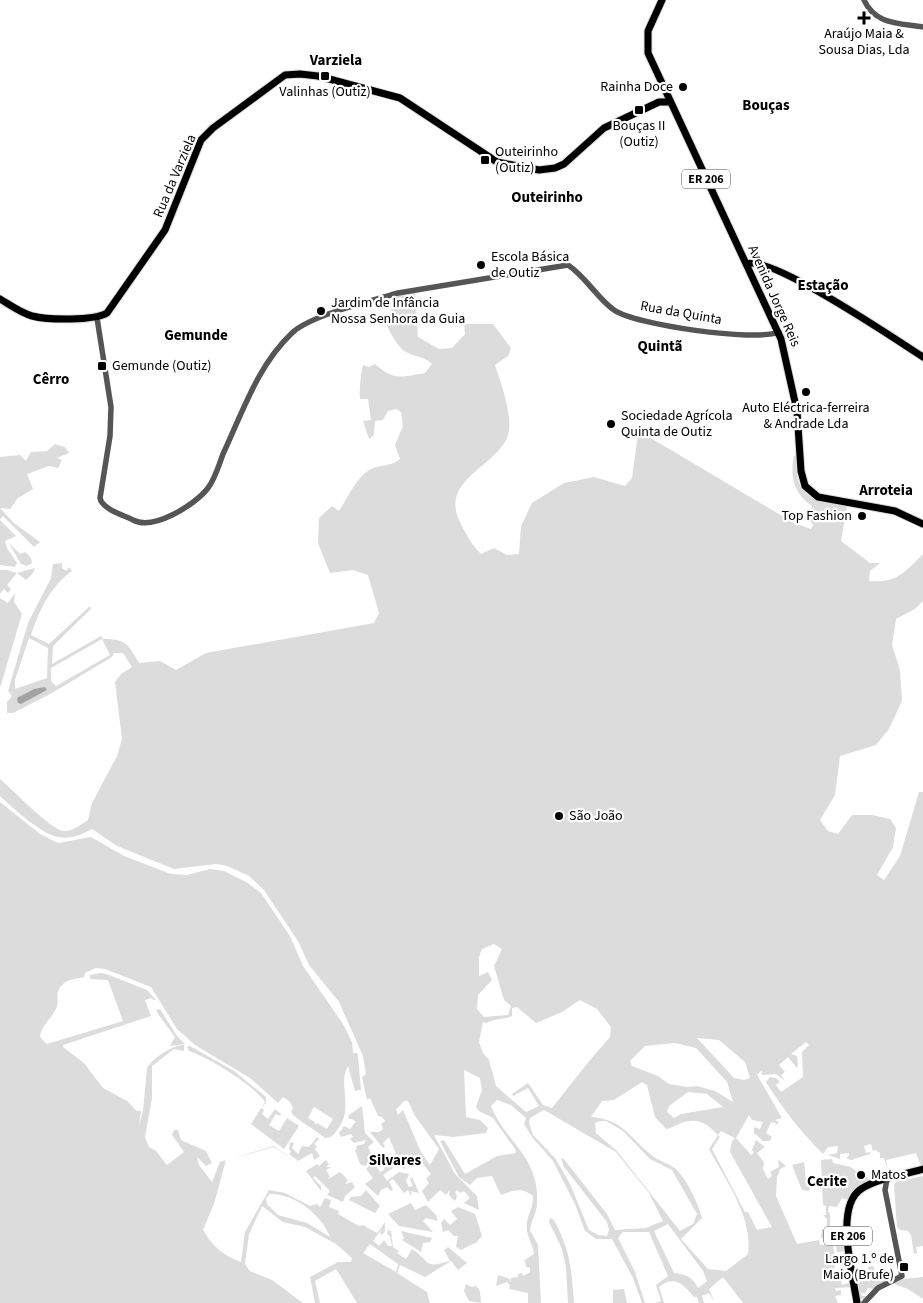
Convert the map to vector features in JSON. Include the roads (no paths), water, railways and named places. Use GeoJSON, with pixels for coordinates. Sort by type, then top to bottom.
{"type":"FeatureCollection","features":[{"type":"Feature","properties":{"kind":"main road","name":"Avenida Jorge Reis"},"geometry":{"type":"LineString","coordinates":[[662,0],[647,37],[647,50],[653,67],[778,332],[787,358],[796,403],[801,476],[806,488],[818,497],[895,511],[923,524]]}},
{"type":"Feature","properties":{"kind":"main road","name":"Rua da Varziela"},"geometry":{"type":"LineString","coordinates":[[97,318],[107,313],[113,306],[165,230],[201,140],[213,128],[285,75],[318,76],[400,98],[487,156],[506,165],[539,170],[556,168],[570,159],[593,135],[659,102]]}},
{"type":"Feature","properties":{"kind":"main road"},"geometry":{"type":"LineString","coordinates":[[659,102],[666,94]]}},
{"type":"Feature","properties":{"kind":"main road"},"geometry":{"type":"LineString","coordinates":[[659,102],[670,102]]}},
{"type":"Feature","properties":{"kind":"main road"},"geometry":{"type":"LineString","coordinates":[[746,264],[758,263],[807,286],[855,313],[923,357]]}},
{"type":"Feature","properties":{"kind":"main road"},"geometry":{"type":"LineString","coordinates":[[0,299],[31,316],[97,318]]}},
{"type":"Feature","properties":{"kind":"main road","name":"ER 206"},"geometry":{"type":"LineString","coordinates":[[857,1303],[847,1227],[847,1212],[850,1202],[855,1194],[875,1182],[923,1169]]}},
{"type":"Feature","properties":{"kind":"street"},"geometry":{"type":"LineString","coordinates":[[864,0],[868,8],[882,19],[923,27]]}},
{"type":"Feature","properties":{"kind":"street","name":"Rua da Quinta"},"geometry":{"type":"LineString","coordinates":[[97,318],[111,407],[110,436],[100,492],[101,503],[139,524],[150,524],[190,506],[208,488],[264,365],[294,330],[307,323],[398,293],[568,265],[614,310],[624,316],[648,322],[741,336],[765,336],[778,332]]}},
{"type":"Feature","properties":{"kind":"street"},"geometry":{"type":"LineString","coordinates":[[864,1303],[882,1285],[902,1276],[884,1190],[887,1179]]}},
{"type":"Feature","properties":{"kind":"street"},"geometry":{"type":"LineString","coordinates":[[875,1182],[884,1190]]}},
{"type":"Feature","properties":{"kind":"place","name":"Araújo Maia & Sousa Dias, Lda"},"geometry":{"type":"Point","coordinates":[864,18]}},
{"type":"Feature","properties":{"kind":"place","name":"Valinhas (Outiz)"},"geometry":{"type":"Point","coordinates":[325,76]}},
{"type":"Feature","properties":{"kind":"place","name":"Rainha Doce"},"geometry":{"type":"Point","coordinates":[683,87]}},
{"type":"Feature","properties":{"kind":"place","name":"Bouças II (Outiz)"},"geometry":{"type":"Point","coordinates":[639,110]}},
{"type":"Feature","properties":{"kind":"place","name":"Outeirinho (Outiz)"},"geometry":{"type":"Point","coordinates":[485,160]}},
{"type":"Feature","properties":{"kind":"place","name":"Escola Básica de Outiz"},"geometry":{"type":"Point","coordinates":[481,265]}},
{"type":"Feature","properties":{"kind":"place","name":"Jardim de Infância Nossa Senhora da Guia"},"geometry":{"type":"Point","coordinates":[321,311]}},
{"type":"Feature","properties":{"kind":"place","name":"Gemunde (Outiz)"},"geometry":{"type":"Point","coordinates":[102,366]}},
{"type":"Feature","properties":{"kind":"place","name":"Auto Eléctrica-ferreira & Andrade Lda"},"geometry":{"type":"Point","coordinates":[806,392]}},
{"type":"Feature","properties":{"kind":"place","name":"Sociedade Agrícola Quinta de Outiz"},"geometry":{"type":"Point","coordinates":[611,424]}},
{"type":"Feature","properties":{"kind":"place","name":"Top Fashion"},"geometry":{"type":"Point","coordinates":[862,516]}},
{"type":"Feature","properties":{"kind":"place","name":"São João"},"geometry":{"type":"Point","coordinates":[559,816]}},
{"type":"Feature","properties":{"kind":"place","name":"Matos"},"geometry":{"type":"Point","coordinates":[861,1175]}},
{"type":"Feature","properties":{"kind":"place","name":"Largo 1.º de Maio (Brufe)"},"geometry":{"type":"Point","coordinates":[904,1267]}},
{"type":"Feature","properties":{"kind":"district","name":"Varziela"},"geometry":{"type":"Point","coordinates":[336,60]}},
{"type":"Feature","properties":{"kind":"district","name":"Bouças"},"geometry":{"type":"Point","coordinates":[766,105]}},
{"type":"Feature","properties":{"kind":"district","name":"Outeirinho"},"geometry":{"type":"Point","coordinates":[547,197]}},
{"type":"Feature","properties":{"kind":"district","name":"Estação"},"geometry":{"type":"Point","coordinates":[823,285]}},
{"type":"Feature","properties":{"kind":"district","name":"Gemunde"},"geometry":{"type":"Point","coordinates":[196,335]}},
{"type":"Feature","properties":{"kind":"district","name":"Quintã"},"geometry":{"type":"Point","coordinates":[660,346]}},
{"type":"Feature","properties":{"kind":"district","name":"Cêrro"},"geometry":{"type":"Point","coordinates":[51,379]}},
{"type":"Feature","properties":{"kind":"district","name":"Arroteia"},"geometry":{"type":"Point","coordinates":[886,490]}},
{"type":"Feature","properties":{"kind":"district","name":"Silvares"},"geometry":{"type":"Point","coordinates":[395,1160]}},
{"type":"Feature","properties":{"kind":"district","name":"Cerite"},"geometry":{"type":"Point","coordinates":[827,1181]}}]}
